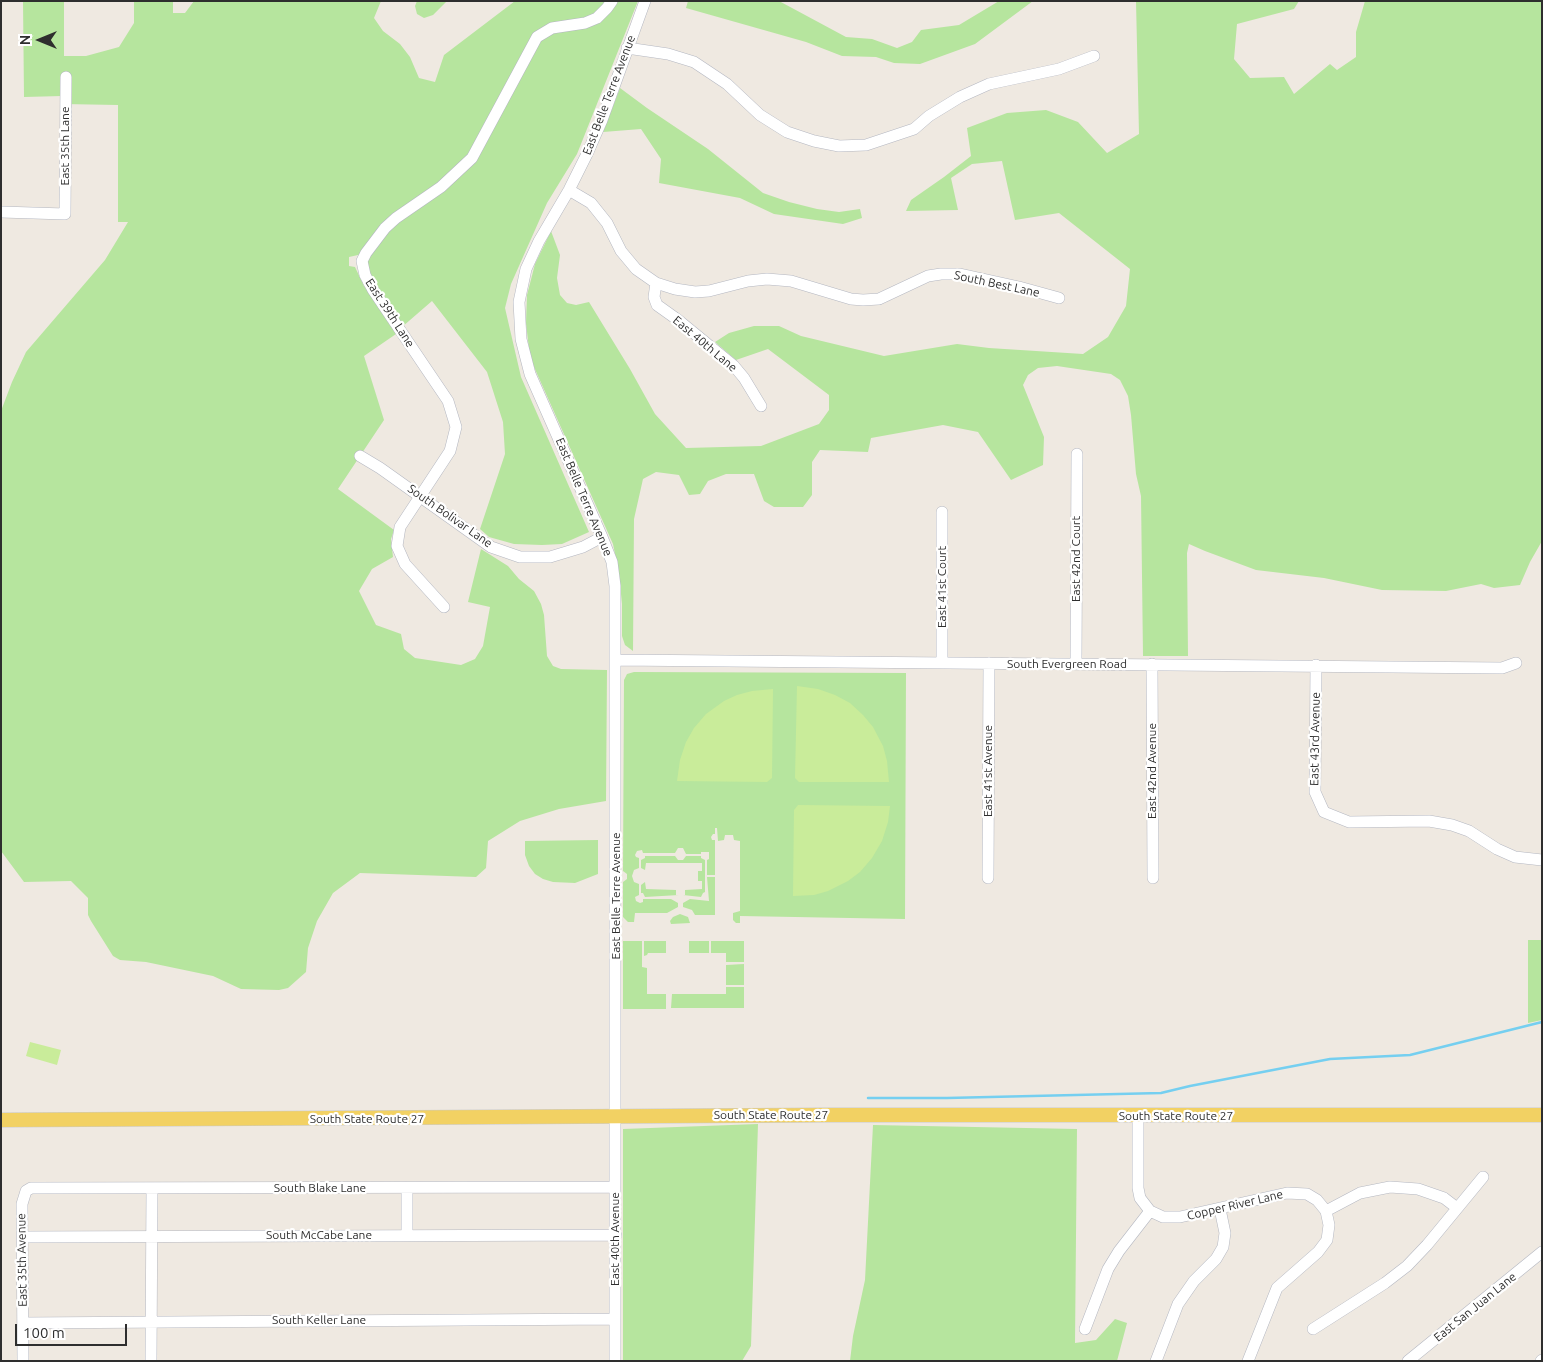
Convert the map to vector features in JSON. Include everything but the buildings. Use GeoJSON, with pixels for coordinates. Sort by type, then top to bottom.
{"type":"FeatureCollection","features":[{"type":"Feature","properties":{"kind":"main road","name":"South State Route 27"},"geometry":{"type":"LineString","coordinates":[[1,1120],[615,1116],[1542,1115]]}},
{"type":"Feature","properties":{"kind":"street","name":"East 39th Lane"},"geometry":{"type":"LineString","coordinates":[[444,607],[404,564],[397,546],[400,527],[450,451],[456,426],[448,400],[373,290],[365,275],[362,261],[385,228],[396,218],[442,187],[472,158],[537,37],[552,28],[585,23],[597,18],[612,1]]}},
{"type":"Feature","properties":{"kind":"street","name":"East Belle Terre Avenue"},"geometry":{"type":"LineString","coordinates":[[615,1116],[616,586],[612,562],[602,537],[530,374],[521,338],[519,302],[526,269],[539,241],[569,190],[602,120],[645,1]]}},
{"type":"Feature","properties":{"kind":"street"},"geometry":{"type":"LineString","coordinates":[[627,48],[668,54],[694,62],[727,84],[760,115],[786,132],[814,141],[839,146],[866,144],[914,129],[937,111],[960,97],[989,84],[1058,69],[1094,56]]}},
{"type":"Feature","properties":{"kind":"street","name":"East 35th Lane"},"geometry":{"type":"LineString","coordinates":[[1,212],[65,214],[66,77]]}},
{"type":"Feature","properties":{"kind":"street"},"geometry":{"type":"LineString","coordinates":[[569,190],[591,203],[607,223],[621,251],[636,269],[656,283]]}},
{"type":"Feature","properties":{"kind":"street","name":"South Best Lane"},"geometry":{"type":"LineString","coordinates":[[656,283],[675,290],[695,292],[709,291],[767,278],[791,282],[851,299],[879,299],[928,276],[960,274],[1059,298]]}},
{"type":"Feature","properties":{"kind":"street","name":"East 40th Lane"},"geometry":{"type":"LineString","coordinates":[[656,283],[654,297],[657,305],[734,366],[744,378],[760,406]]}},
{"type":"Feature","properties":{"kind":"street","name":"East 42nd Court"},"geometry":{"type":"LineString","coordinates":[[1076,663],[1077,454]]}},
{"type":"Feature","properties":{"kind":"street","name":"South Bolivar Lane"},"geometry":{"type":"LineString","coordinates":[[360,456],[491,546],[520,557],[550,557],[583,546],[602,537]]}},
{"type":"Feature","properties":{"kind":"street","name":"East 41st Court"},"geometry":{"type":"LineString","coordinates":[[942,512],[942,662]]}},
{"type":"Feature","properties":{"kind":"street","name":"South Evergreen Road"},"geometry":{"type":"LineString","coordinates":[[616,660],[1502,668],[1516,663]]}},
{"type":"Feature","properties":{"kind":"street","name":"East 41st Avenue"},"geometry":{"type":"LineString","coordinates":[[988,878],[989,663]]}},
{"type":"Feature","properties":{"kind":"street","name":"East 42nd Avenue"},"geometry":{"type":"LineString","coordinates":[[1152,664],[1153,878]]}},
{"type":"Feature","properties":{"kind":"street","name":"East 43rd Avenue"},"geometry":{"type":"LineString","coordinates":[[1316,665],[1315,792],[1324,812],[1349,822],[1429,821],[1452,825],[1515,857],[1542,860]]}},
{"type":"Feature","properties":{"kind":"street","name":"East 40th Avenue"},"geometry":{"type":"LineString","coordinates":[[615,1116],[615,1361]]}},
{"type":"Feature","properties":{"kind":"street"},"geometry":{"type":"LineString","coordinates":[[1085,1329],[1108,1269],[1119,1251],[1150,1211],[1140,1198],[1138,1188],[1138,1116]]}},
{"type":"Feature","properties":{"kind":"street"},"geometry":{"type":"LineString","coordinates":[[1313,1329],[1385,1283],[1407,1266],[1483,1178]]}},
{"type":"Feature","properties":{"kind":"street","name":"South Blake Lane"},"geometry":{"type":"LineString","coordinates":[[26,1191],[31,1188],[615,1186]]}},
{"type":"Feature","properties":{"kind":"street"},"geometry":{"type":"LineString","coordinates":[[151,1361],[152,1188]]}},
{"type":"Feature","properties":{"kind":"street"},"geometry":{"type":"LineString","coordinates":[[407,1188],[407,1235]]}},
{"type":"Feature","properties":{"kind":"street"},"geometry":{"type":"LineString","coordinates":[[1248,1361],[1277,1288],[1318,1252],[1327,1240],[1330,1225],[1326,1210],[1360,1194],[1390,1188],[1418,1190],[1444,1198],[1458,1208]]}},
{"type":"Feature","properties":{"kind":"street","name":"East 35th Avenue"},"geometry":{"type":"LineString","coordinates":[[23,1361],[22,1204],[26,1191]]}},
{"type":"Feature","properties":{"kind":"street","name":"Copper River Lane"},"geometry":{"type":"LineString","coordinates":[[1150,1211],[1163,1217],[1180,1217],[1287,1193],[1307,1194],[1317,1200],[1326,1210]]}},
{"type":"Feature","properties":{"kind":"street"},"geometry":{"type":"LineString","coordinates":[[1156,1361],[1178,1304],[1194,1281],[1216,1259],[1224,1246],[1225,1232],[1220,1209]]}},
{"type":"Feature","properties":{"kind":"street","name":"South McCabe Lane"},"geometry":{"type":"LineString","coordinates":[[23,1237],[616,1235]]}},
{"type":"Feature","properties":{"kind":"street","name":"East San Juan Lane"},"geometry":{"type":"LineString","coordinates":[[1408,1361],[1542,1252]]}},
{"type":"Feature","properties":{"kind":"street","name":"South Keller Lane"},"geometry":{"type":"LineString","coordinates":[[23,1322],[615,1319]]}},
{"type":"Feature","properties":{"kind":"green space"},"geometry":{"type":"Polygon","coordinates":[[[23,1],[64,1],[64,56],[86,56],[119,47],[134,23],[134,1],[173,1],[173,13],[185,13],[194,1],[381,1],[374,18],[383,31],[400,44],[410,57],[419,78],[435,82],[444,55],[515,1],[638,1],[577,154],[547,203],[511,284],[505,308],[521,377],[589,532],[562,544],[542,545],[514,544],[489,537],[480,529],[505,454],[503,422],[487,372],[432,301],[402,327],[368,276],[363,252],[349,257],[349,266],[355,267],[364,286],[396,334],[364,356],[384,420],[338,489],[394,530],[391,539],[393,557],[372,569],[359,591],[376,625],[401,634],[404,649],[415,658],[461,665],[475,659],[483,646],[490,607],[468,602],[481,549],[508,566],[519,579],[534,591],[544,615],[547,656],[553,666],[561,669],[607,670],[606,801],[559,809],[520,821],[488,841],[486,868],[476,877],[360,873],[333,893],[317,921],[308,948],[306,972],[288,988],[279,990],[241,989],[213,976],[146,962],[120,960],[113,956],[91,921],[88,915],[88,898],[71,881],[24,882],[1,851],[1,411],[26,352],[105,260],[128,222],[118,222],[118,105],[63,104],[62,96],[24,97],[23,1]]]}},
{"type":"Feature","properties":{"kind":"green space"},"geometry":{"type":"Polygon","coordinates":[[[417,1],[447,1],[433,15],[424,18],[417,14],[415,6],[417,1]]]}},
{"type":"Feature","properties":{"kind":"green space"},"geometry":{"type":"Polygon","coordinates":[[[688,1],[779,1],[846,37],[872,39],[897,48],[912,42],[921,30],[959,25],[999,1],[1033,1],[975,44],[920,64],[894,63],[876,57],[842,56],[806,42],[686,8],[688,1]]]}},
{"type":"Feature","properties":{"kind":"green space"},"geometry":{"type":"Polygon","coordinates":[[[1136,1],[1299,1],[1294,9],[1237,24],[1234,59],[1250,78],[1284,77],[1294,94],[1330,64],[1337,70],[1356,57],[1356,32],[1365,1],[1542,1],[1542,541],[1520,585],[1494,588],[1481,584],[1446,591],[1382,590],[1324,578],[1256,570],[1189,544],[1187,553],[1188,656],[1143,656],[1141,496],[1136,474],[1128,396],[1120,380],[1111,374],[1057,366],[1038,368],[1028,375],[1023,385],[1044,437],[1043,465],[1011,480],[978,432],[943,425],[871,438],[868,452],[820,450],[812,462],[812,495],[803,507],[774,507],[764,501],[754,474],[726,474],[708,481],[700,494],[689,495],[679,475],[656,472],[643,479],[634,519],[633,651],[625,645],[622,636],[622,604],[619,574],[613,544],[530,358],[526,323],[527,295],[535,264],[551,231],[560,255],[557,278],[560,295],[567,303],[576,305],[589,302],[655,414],[686,448],[761,446],[819,424],[829,410],[829,395],[768,349],[736,360],[715,342],[729,333],[754,326],[779,326],[801,336],[884,356],[957,344],[1083,354],[1108,337],[1126,306],[1130,269],[1059,213],[1015,220],[1002,161],[972,164],[951,178],[958,210],[906,211],[911,200],[971,156],[967,128],[1007,113],[1046,110],[1078,122],[1107,153],[1139,134],[1136,1]]]}},
{"type":"Feature","properties":{"kind":"green space"},"geometry":{"type":"Polygon","coordinates":[[[620,88],[708,149],[763,193],[817,209],[839,212],[860,209],[862,218],[843,224],[774,214],[740,198],[659,183],[661,159],[641,129],[603,132],[620,88]]]}},
{"type":"Feature","properties":{"kind":"green space"},"geometry":{"type":"Polygon","coordinates":[[[634,672],[906,673],[905,919],[740,916],[740,923],[736,923],[733,920],[733,913],[740,911],[740,841],[734,840],[733,835],[725,835],[724,840],[718,841],[717,828],[715,828],[715,834],[711,837],[712,840],[715,840],[715,875],[707,875],[709,852],[686,854],[683,848],[678,848],[675,853],[643,853],[642,850],[637,851],[635,855],[639,858],[639,868],[634,870],[632,876],[634,882],[639,884],[639,895],[635,897],[636,901],[640,903],[643,902],[643,899],[671,899],[678,903],[678,907],[667,913],[635,913],[634,922],[628,922],[623,917],[623,882],[627,879],[627,874],[623,871],[624,680],[627,674],[634,672]]]}},
{"type":"Feature","properties":{"kind":"green space"},"geometry":{"type":"Polygon","coordinates":[[[797,686],[818,689],[835,695],[850,703],[863,715],[873,727],[883,746],[889,782],[799,782],[795,778],[797,686]]]}},
{"type":"Feature","properties":{"kind":"green space"},"geometry":{"type":"Polygon","coordinates":[[[773,689],[772,778],[767,782],[677,781],[680,760],[686,742],[694,728],[706,714],[724,701],[737,695],[773,689]]]}},
{"type":"Feature","properties":{"kind":"green space"},"geometry":{"type":"Polygon","coordinates":[[[798,805],[890,806],[888,822],[882,841],[872,858],[860,872],[848,881],[828,891],[814,895],[793,896],[794,810],[798,805]]]}},
{"type":"Feature","properties":{"kind":"green space"},"geometry":{"type":"Polygon","coordinates":[[[598,840],[598,874],[575,883],[553,882],[543,879],[535,874],[529,866],[525,855],[525,841],[598,840]]]}},
{"type":"Feature","properties":{"kind":"green space"},"geometry":{"type":"Polygon","coordinates":[[[645,856],[675,856],[678,860],[683,860],[686,856],[701,856],[705,860],[705,892],[701,897],[683,895],[685,895],[685,890],[702,889],[702,881],[698,881],[698,871],[702,871],[702,863],[646,863],[645,870],[641,868],[641,860],[645,856]]]}},
{"type":"Feature","properties":{"kind":"green space"},"geometry":{"type":"Polygon","coordinates":[[[707,877],[715,877],[715,915],[695,915],[692,910],[683,907],[683,903],[690,899],[709,901],[707,877]]]}},
{"type":"Feature","properties":{"kind":"green space"},"geometry":{"type":"Polygon","coordinates":[[[645,882],[646,889],[676,890],[676,895],[679,895],[645,897],[641,893],[641,885],[645,882]]]}},
{"type":"Feature","properties":{"kind":"green space"},"geometry":{"type":"Polygon","coordinates":[[[680,914],[688,917],[690,923],[671,924],[670,921],[673,917],[680,914]]]}},
{"type":"Feature","properties":{"kind":"green space"},"geometry":{"type":"Polygon","coordinates":[[[1528,940],[1542,940],[1542,1020],[1528,1023],[1528,940]]]}},
{"type":"Feature","properties":{"kind":"green space"},"geometry":{"type":"Polygon","coordinates":[[[623,941],[642,941],[642,967],[647,968],[647,994],[666,994],[666,1009],[623,1009],[623,941]]]}},
{"type":"Feature","properties":{"kind":"green space"},"geometry":{"type":"Polygon","coordinates":[[[644,941],[666,941],[666,953],[648,953],[644,956],[644,941]]]}},
{"type":"Feature","properties":{"kind":"green space"},"geometry":{"type":"Polygon","coordinates":[[[689,941],[709,941],[709,953],[689,953],[689,941]]]}},
{"type":"Feature","properties":{"kind":"green space"},"geometry":{"type":"Polygon","coordinates":[[[711,941],[744,941],[744,962],[726,962],[726,953],[711,953],[711,941]]]}},
{"type":"Feature","properties":{"kind":"green space"},"geometry":{"type":"Polygon","coordinates":[[[744,964],[744,985],[726,985],[726,965],[744,964]]]}},
{"type":"Feature","properties":{"kind":"green space"},"geometry":{"type":"Polygon","coordinates":[[[726,987],[744,987],[744,1008],[671,1008],[672,994],[726,994],[726,987]]]}},
{"type":"Feature","properties":{"kind":"green space"},"geometry":{"type":"Polygon","coordinates":[[[30,1042],[61,1050],[57,1065],[26,1056],[30,1042]]]}},
{"type":"Feature","properties":{"kind":"green space"},"geometry":{"type":"Polygon","coordinates":[[[758,1124],[751,1346],[742,1361],[623,1361],[623,1129],[758,1124]]]}},
{"type":"Feature","properties":{"kind":"green space"},"geometry":{"type":"Polygon","coordinates":[[[873,1125],[1077,1129],[1075,1343],[1096,1340],[1115,1319],[1127,1323],[1117,1361],[850,1361],[853,1336],[865,1280],[873,1125]]]}},
{"type":"Feature","properties":{"kind":"waterway"},"geometry":{"type":"LineString","coordinates":[[868,1098],[1161,1093],[1330,1059],[1410,1055],[1542,1022]]}}]}
